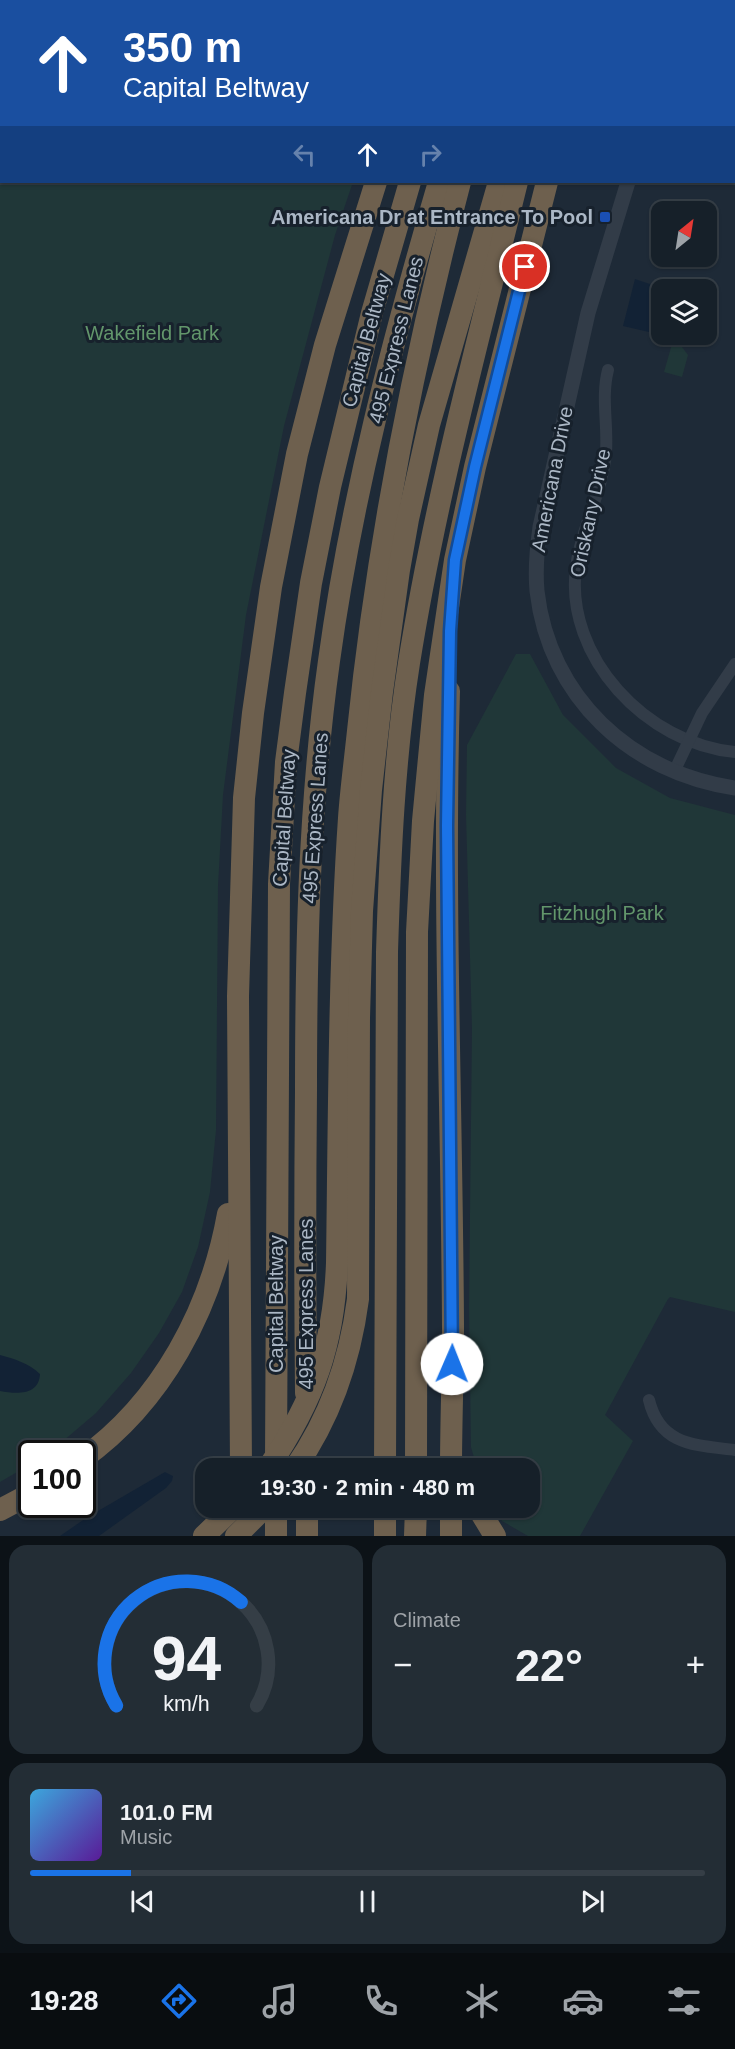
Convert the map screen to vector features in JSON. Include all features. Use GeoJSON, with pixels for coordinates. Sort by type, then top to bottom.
{"type":"FeatureCollection","features":[{"type":"Feature","properties":{"kind":"highway"},"geometry":{"type":"LineString","coordinates":[[241,1458],[238,1099],[239,914],[244,798],[253,713],[271,587],[297,454],[322,356],[376,183]]}},
{"type":"Feature","properties":{"kind":"highway","name":"Capital Beltway"},"geometry":{"type":"LineString","coordinates":[[276,1458],[279,884],[286,762],[311,583],[330,487],[372,313],[410,183]]}},
{"type":"Feature","properties":{"kind":"highway","name":"495 Express Lanes"},"geometry":{"type":"LineString","coordinates":[[307,1458],[307,980],[313,812],[319,742],[339,591],[358,496],[401,316],[439,183]]}},
{"type":"Feature","properties":{"kind":"highway"},"geometry":{"type":"LineString","coordinates":[[275,1458],[306,1406],[321,1367],[331,1330],[336,1297],[341,999],[349,818],[361,699],[372,606],[420,344],[460,183]]}},
{"type":"Feature","properties":{"kind":"highway"},"geometry":{"type":"LineString","coordinates":[[302,1458],[326,1415],[342,1374],[354,1335],[358,1299],[360,1264],[358,1088],[362,911],[371,789],[383,682],[402,549],[429,425],[499,183]]}},
{"type":"Feature","properties":{"kind":"highway"},"geometry":{"type":"LineString","coordinates":[[385,1458],[387,952],[389,874],[395,788],[408,665],[439,500],[518,183]]}},
{"type":"Feature","properties":{"kind":"highway"},"geometry":{"type":"LineString","coordinates":[[416,1458],[417,932],[423,821],[435,694],[455,560],[475,467],[547,183]]}},
{"type":"Feature","properties":{"kind":"highway"},"geometry":{"type":"LineString","coordinates":[[451,1458],[453,1329],[447,815],[450,631],[455,560]]}},
{"type":"Feature","properties":{"kind":"highway"},"geometry":{"type":"LineString","coordinates":[[96,1449],[131,1416],[161,1379],[186,1338],[208,1291],[223,1244],[232,1193],[238,1099]]}},
{"type":"Feature","properties":{"kind":"highway"},"geometry":{"type":"LineString","coordinates":[[451,1381],[462,1458]]}},
{"type":"Feature","properties":{"kind":"highway"},"geometry":{"type":"LineString","coordinates":[[0,1510],[18,1500]]}},
{"type":"Feature","properties":{"kind":"highway"},"geometry":{"type":"LineString","coordinates":[[204,1536],[223,1518]]}},
{"type":"Feature","properties":{"kind":"highway"},"geometry":{"type":"LineString","coordinates":[[241,1518],[241,1536]]}},
{"type":"Feature","properties":{"kind":"highway"},"geometry":{"type":"LineString","coordinates":[[236,1536],[254,1518]]}},
{"type":"Feature","properties":{"kind":"highway"},"geometry":{"type":"LineString","coordinates":[[276,1518],[276,1536]]}},
{"type":"Feature","properties":{"kind":"highway"},"geometry":{"type":"LineString","coordinates":[[307,1518],[307,1536]]}},
{"type":"Feature","properties":{"kind":"highway"},"geometry":{"type":"LineString","coordinates":[[385,1518],[385,1536]]}},
{"type":"Feature","properties":{"kind":"highway"},"geometry":{"type":"LineString","coordinates":[[415,1536],[416,1518]]}},
{"type":"Feature","properties":{"kind":"highway"},"geometry":{"type":"LineString","coordinates":[[451,1518],[451,1536]]}},
{"type":"Feature","properties":{"kind":"highway"},"geometry":{"type":"LineString","coordinates":[[484,1518],[495,1536]]}},
{"type":"Feature","properties":{"kind":"street","name":"Americana Drive"},"geometry":{"type":"LineString","coordinates":[[628,183],[588,313],[540,527],[536,559],[541,615],[549,643],[563,672],[575,693],[602,725],[647,759],[674,772],[715,785],[735,788]]}},
{"type":"Feature","properties":{"kind":"street","name":"Oriskany Drive"},"geometry":{"type":"LineString","coordinates":[[608,370],[604,397],[606,452],[598,490],[580,544],[574,587],[583,634],[597,661],[615,687],[633,706],[655,723],[688,741],[735,752]]}},
{"type":"Feature","properties":{"kind":"street"},"geometry":{"type":"LineString","coordinates":[[674,772],[702,713],[735,664]]}},
{"type":"Feature","properties":{"kind":"street"},"geometry":{"type":"LineString","coordinates":[[649,1400],[652,1414],[663,1429],[675,1438],[689,1444],[735,1450]]}},
{"type":"Feature","properties":{"kind":"green space","name":"Wakefield Park"},"geometry":{"type":"Polygon","coordinates":[[[0,183],[353,183],[335,235],[284,426],[246,615],[223,795],[218,886],[216,1130],[210,1192],[198,1247],[182,1292],[159,1333],[131,1373],[96,1413],[64,1440],[18,1440],[18,1472],[0,1482],[0,183]]]}},
{"type":"Feature","properties":{"kind":"green space"},"geometry":{"type":"Polygon","coordinates":[[[672,345],[682,347],[688,355],[682,377],[664,372],[672,345]]]}},
{"type":"Feature","properties":{"kind":"green space","name":"Fitzhugh Park"},"geometry":{"type":"Polygon","coordinates":[[[516,654],[530,654],[563,715],[616,768],[670,798],[735,815],[735,1312],[670,1297],[668,1299],[605,1415],[633,1441],[580,1536],[528,1536],[502,1521],[500,1518],[540,1518],[540,1458],[474,1458],[471,1447],[469,1308],[472,1028],[466,815],[467,745],[516,654]]]}},
{"type":"Feature","properties":{"kind":"water"},"geometry":{"type":"Polygon","coordinates":[[[635,279],[650,284],[649,332],[623,326],[635,279]]]}},
{"type":"Feature","properties":{"kind":"water"},"geometry":{"type":"Polygon","coordinates":[[[0,1355],[36,1370],[40,1374],[36,1386],[19,1393],[0,1391],[0,1355]]]}},
{"type":"Feature","properties":{"kind":"water"},"geometry":{"type":"Polygon","coordinates":[[[165,1472],[173,1476],[166,1488],[99,1536],[60,1536],[86,1518],[96,1518],[96,1512],[165,1472]]]}},
{"type":"Feature","properties":{"kind":"place","name":"Americana Dr at Entrance To Pool"},"geometry":{"type":"Point","coordinates":[605,217]}},
{"type":"Feature","properties":{"kind":"route"},"geometry":{"type":"LineString","coordinates":[[452,1364],[447,826],[450,631],[455,560],[475,467],[525,267]]}}]}
